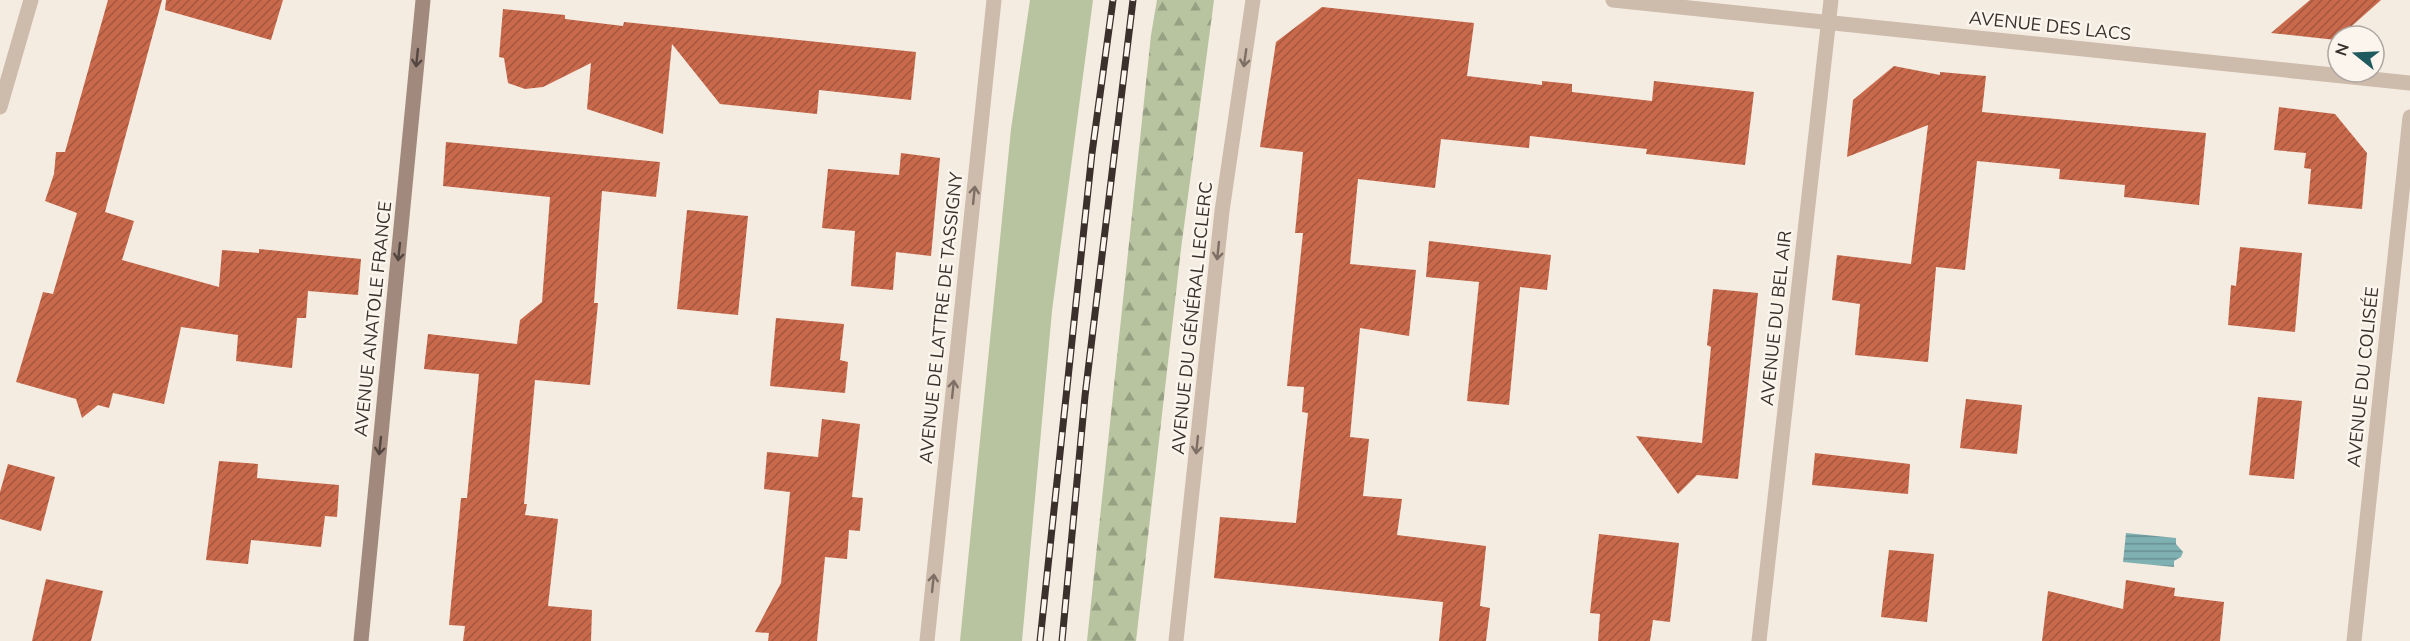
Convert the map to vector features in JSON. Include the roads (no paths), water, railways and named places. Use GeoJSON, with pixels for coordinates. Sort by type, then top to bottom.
{"type":"FeatureCollection","features":[{"type":"Feature","properties":{"kind":"street"},"geometry":{"type":"LineString","coordinates":[[0,107],[31,0]]}},
{"type":"Feature","properties":{"kind":"street","name":"AVENUE ANATOLE FRANCE"},"geometry":{"type":"LineString","coordinates":[[361,641],[423,0]]}},
{"type":"Feature","properties":{"kind":"street","name":"AVENUE DE LATTRE DE TASSIGNY"},"geometry":{"type":"LineString","coordinates":[[927,641],[994,0]]}},
{"type":"Feature","properties":{"kind":"street","name":"AVENUE DU GÉNÉRAL LECLERC"},"geometry":{"type":"LineString","coordinates":[[1176,641],[1222,211],[1253,0]]}},
{"type":"Feature","properties":{"kind":"street","name":"AVENUE DES LACS"},"geometry":{"type":"LineString","coordinates":[[1613,0],[2410,84]]}},
{"type":"Feature","properties":{"kind":"street","name":"AVENUE DU BEL AIR"},"geometry":{"type":"LineString","coordinates":[[1759,641],[1831,0]]}},
{"type":"Feature","properties":{"kind":"street","name":"AVENUE DU COLISÉE"},"geometry":{"type":"LineString","coordinates":[[2354,641],[2410,117]]}},
{"type":"Feature","properties":{"kind":"water"},"geometry":{"type":"Polygon","coordinates":[[[2126,533],[2176,538],[2176,544],[2183,552],[2181,557],[2174,561],[2174,567],[2123,562],[2126,533]]]}},
{"type":"Feature","properties":{"kind":"railway"},"geometry":{"type":"LineString","coordinates":[[1040,641],[1092,153],[1113,0]]}},
{"type":"Feature","properties":{"kind":"railway"},"geometry":{"type":"LineString","coordinates":[[1062,641],[1085,396],[1133,0]]}}]}
